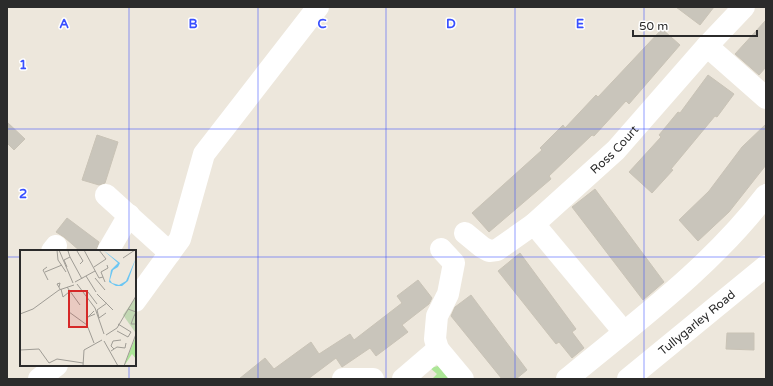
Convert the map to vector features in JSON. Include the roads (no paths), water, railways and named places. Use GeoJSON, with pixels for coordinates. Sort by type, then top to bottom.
{"type":"FeatureCollection","features":[{"type":"Feature","properties":{"kind":"street"},"geometry":{"type":"LineString","coordinates":[[137,296],[180,239],[204,154],[318,7]]}},
{"type":"Feature","properties":{"kind":"street","name":"Ross Court"},"geometry":{"type":"LineString","coordinates":[[465,233],[489,251],[497,250],[534,224],[616,150],[707,46],[744,7]]}},
{"type":"Feature","properties":{"kind":"street"},"geometry":{"type":"LineString","coordinates":[[707,46],[766,98]]}},
{"type":"Feature","properties":{"kind":"street"},"geometry":{"type":"LineString","coordinates":[[106,195],[170,253]]}},
{"type":"Feature","properties":{"kind":"street"},"geometry":{"type":"LineString","coordinates":[[567,379],[665,300],[713,256],[766,195]]}},
{"type":"Feature","properties":{"kind":"street"},"geometry":{"type":"LineString","coordinates":[[109,250],[129,215]]}},
{"type":"Feature","properties":{"kind":"street"},"geometry":{"type":"LineString","coordinates":[[534,224],[624,332]]}},
{"type":"Feature","properties":{"kind":"street"},"geometry":{"type":"LineString","coordinates":[[441,249],[454,263],[448,294],[437,316],[435,339],[438,349],[463,379]]}},
{"type":"Feature","properties":{"kind":"street","name":"Tullygarley Road"},"geometry":{"type":"LineString","coordinates":[[628,379],[766,266]]}},
{"type":"Feature","properties":{"kind":"street"},"geometry":{"type":"LineString","coordinates":[[403,379],[438,349]]}},
{"type":"Feature","properties":{"kind":"street"},"geometry":{"type":"LineString","coordinates":[[39,379],[56,366]]}},
{"type":"Feature","properties":{"kind":"street"},"geometry":{"type":"LineString","coordinates":[[344,379],[373,379]]}}]}
